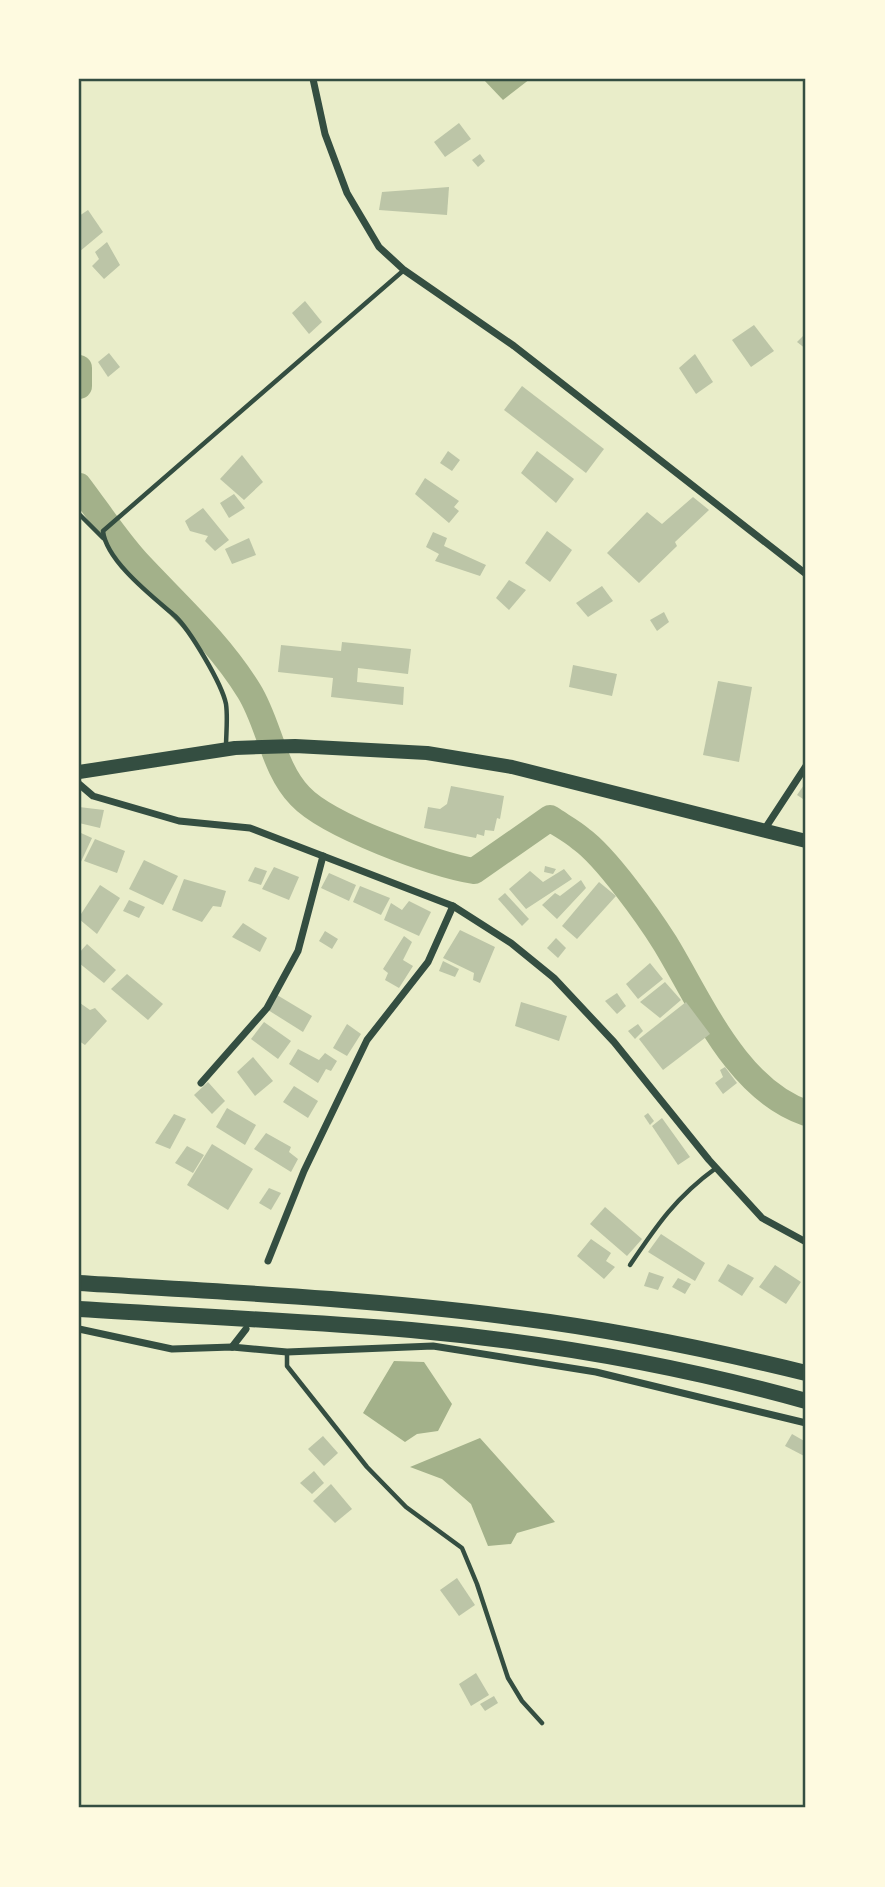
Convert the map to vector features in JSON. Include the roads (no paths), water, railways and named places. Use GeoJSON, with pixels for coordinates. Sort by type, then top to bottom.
{"type":"FeatureCollection","features":[{"type":"Feature","properties":{"kind":"highway"},"geometry":{"type":"LineString","coordinates":[[79,772],[230,748],[295,746],[427,753],[512,767],[806,841]]}},
{"type":"Feature","properties":{"kind":"highway"},"geometry":{"type":"LineString","coordinates":[[79,1283],[407,1306],[520,1318],[622,1333],[806,1373]]}},
{"type":"Feature","properties":{"kind":"highway"},"geometry":{"type":"LineString","coordinates":[[79,1309],[412,1331],[510,1342],[613,1357],[729,1381],[806,1401]]}},
{"type":"Feature","properties":{"kind":"street"},"geometry":{"type":"LineString","coordinates":[[313,79],[325,134],[347,194],[379,247],[404,271],[514,346],[806,574]]}},
{"type":"Feature","properties":{"kind":"street"},"geometry":{"type":"LineString","coordinates":[[764,830],[806,765]]}},
{"type":"Feature","properties":{"kind":"street"},"geometry":{"type":"LineString","coordinates":[[79,785],[93,796],[179,821],[250,828],[453,906],[511,943],[554,978],[614,1042],[716,1168],[762,1218],[806,1242]]}},
{"type":"Feature","properties":{"kind":"street"},"geometry":{"type":"LineString","coordinates":[[201,1083],[267,1008],[292,963],[298,951],[324,856]]}},
{"type":"Feature","properties":{"kind":"street"},"geometry":{"type":"LineString","coordinates":[[268,1261],[304,1171],[367,1040],[428,962],[453,906]]}},
{"type":"Feature","properties":{"kind":"street"},"geometry":{"type":"LineString","coordinates":[[79,1329],[172,1349],[232,1348],[288,1352],[433,1346],[596,1372],[806,1423]]}},
{"type":"Feature","properties":{"kind":"street"},"geometry":{"type":"LineString","coordinates":[[232,1348],[246,1329]]}},
{"type":"Feature","properties":{"kind":"lane"},"geometry":{"type":"LineString","coordinates":[[104,540],[103,531],[119,516],[404,271]]}},
{"type":"Feature","properties":{"kind":"lane"},"geometry":{"type":"LineString","coordinates":[[79,514],[150,597],[177,618],[205,659],[226,704],[230,748]]}},
{"type":"Feature","properties":{"kind":"lane"},"geometry":{"type":"LineString","coordinates":[[630,1265],[673,1204],[691,1186],[716,1168]]}},
{"type":"Feature","properties":{"kind":"lane"},"geometry":{"type":"LineString","coordinates":[[288,1352],[287,1367],[368,1467],[405,1507],[462,1548],[486,1608],[508,1678],[542,1723]]}},
{"type":"Feature","properties":{"kind":"waterway"},"geometry":{"type":"LineString","coordinates":[[79,368],[79,386]]}},
{"type":"Feature","properties":{"kind":"waterway"},"geometry":{"type":"LineString","coordinates":[[79,486],[129,553],[211,640],[237,673],[256,704],[283,772],[300,796],[333,819],[382,842],[433,861],[474,871],[550,818],[574,833],[602,859],[648,918],[707,1016],[740,1064],[760,1085],[781,1101],[806,1113]]}}]}
